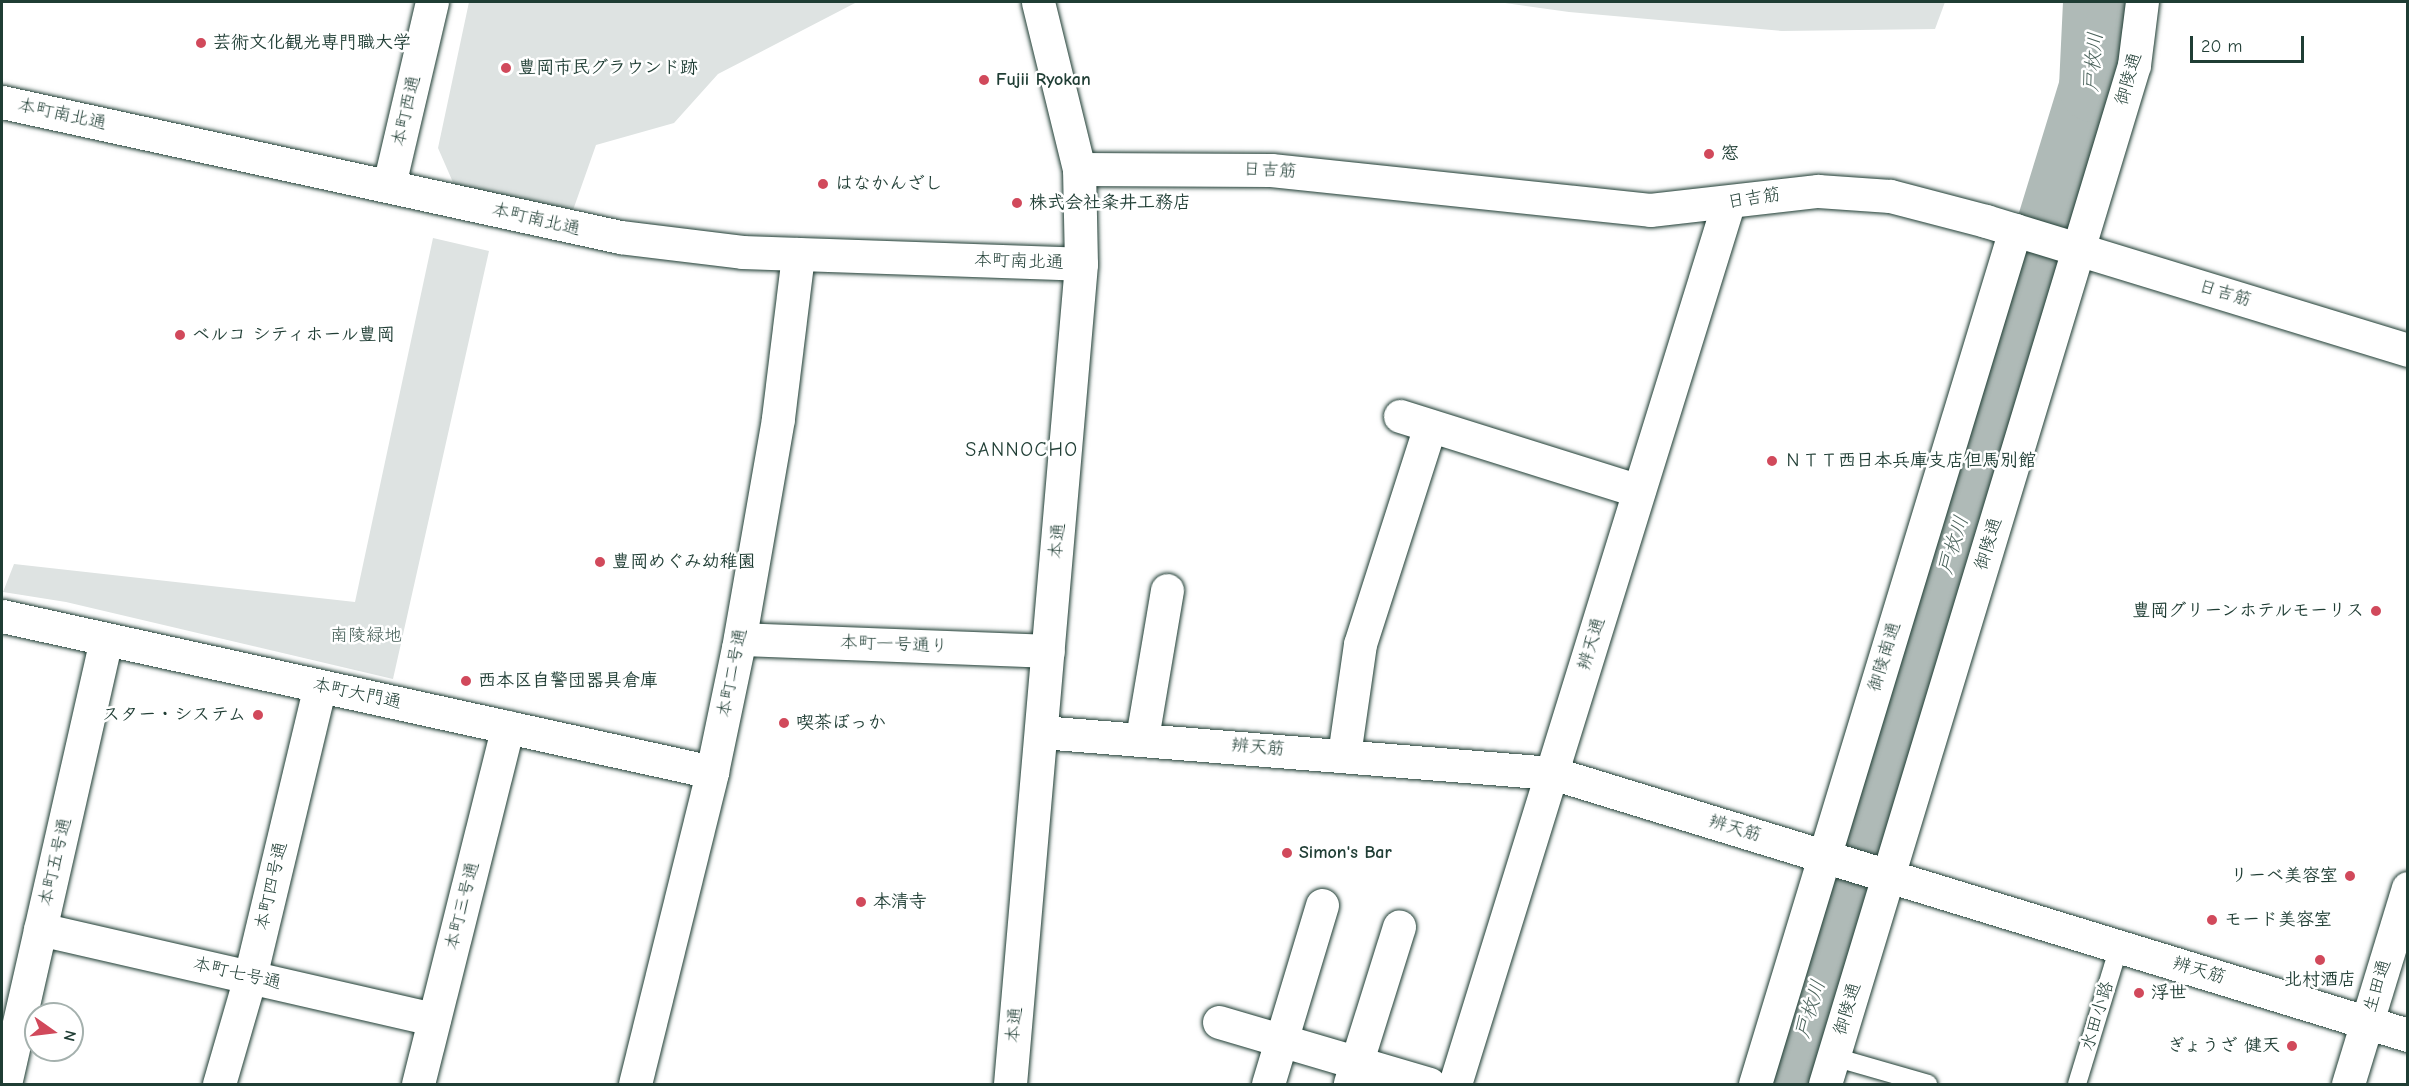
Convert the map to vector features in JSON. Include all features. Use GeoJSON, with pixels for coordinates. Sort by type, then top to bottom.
{"type":"FeatureCollection","features":[{"type":"Feature","properties":{"kind":"street","name":"本町西通"},"geometry":{"type":"LineString","coordinates":[[389,185],[432,2]]}},
{"type":"Feature","properties":{"kind":"street","name":"本通"},"geometry":{"type":"LineString","coordinates":[[1010,1084],[1081,264],[1079,169],[1038,2]]}},
{"type":"Feature","properties":{"kind":"street","name":"御陵通"},"geometry":{"type":"LineString","coordinates":[[1830,1071],[1883,875],[2074,248],[2134,65],[2142,2]]}},
{"type":"Feature","properties":{"kind":"street","name":"本町南北通"},"geometry":{"type":"LineString","coordinates":[[2,102],[620,237],[798,254],[1081,264]]}},
{"type":"Feature","properties":{"kind":"street","name":"日吉筋"},"geometry":{"type":"LineString","coordinates":[[1079,169],[1271,170],[1650,210],[1728,204],[1818,191],[1855,191],[1925,204],[2020,231],[2408,350]]}},
{"type":"Feature","properties":{"kind":"street","name":"辨天通"},"geometry":{"type":"LineString","coordinates":[[1455,1084],[1728,204]]}},
{"type":"Feature","properties":{"kind":"street","name":"御陵南通"},"geometry":{"type":"LineString","coordinates":[[1755,1084],[1830,858],[2020,231]]}},
{"type":"Feature","properties":{"kind":"street","name":"本町二号通"},"geometry":{"type":"LineString","coordinates":[[635,1084],[712,772],[740,639],[778,418],[798,254]]}},
{"type":"Feature","properties":{"kind":"street"},"geometry":{"type":"LineString","coordinates":[[1344,755],[1360,644],[1415,421],[1639,491]]}},
{"type":"Feature","properties":{"kind":"street"},"geometry":{"type":"LineString","coordinates":[[1142,738],[1167,590]]}},
{"type":"Feature","properties":{"kind":"street","name":"本町大門通"},"geometry":{"type":"LineString","coordinates":[[2,616],[712,772]]}},
{"type":"Feature","properties":{"kind":"street","name":"本町五号通"},"geometry":{"type":"LineString","coordinates":[[5,1084],[106,639]]}},
{"type":"Feature","properties":{"kind":"street","name":"本町一号通り"},"geometry":{"type":"LineString","coordinates":[[740,639],[1048,651]]}},
{"type":"Feature","properties":{"kind":"street","name":"本町四号通"},"geometry":{"type":"LineString","coordinates":[[219,1084],[250,977],[320,686]]}},
{"type":"Feature","properties":{"kind":"street","name":"本町三号通"},"geometry":{"type":"LineString","coordinates":[[418,1084],[508,727]]}},
{"type":"Feature","properties":{"kind":"street","name":"辨天筋"},"geometry":{"type":"LineString","coordinates":[[1041,732],[1142,738],[1552,773],[2408,1035]]}},
{"type":"Feature","properties":{"kind":"street","name":"生田通"},"geometry":{"type":"LineString","coordinates":[[2348,1084],[2408,888]]}},
{"type":"Feature","properties":{"kind":"street"},"geometry":{"type":"LineString","coordinates":[[1268,1084],[1322,904]]}},
{"type":"Feature","properties":{"kind":"street"},"geometry":{"type":"LineString","coordinates":[[1353,1074],[1398,927]]}},
{"type":"Feature","properties":{"kind":"street","name":"本町七号通"},"geometry":{"type":"LineString","coordinates":[[40,929],[434,1019]]}},
{"type":"Feature","properties":{"kind":"street"},"geometry":{"type":"LineString","coordinates":[[1219,1022],[1281,1041],[1353,1074],[1429,1084]]}},
{"type":"Feature","properties":{"kind":"lane","name":"水田小路"},"geometry":{"type":"LineString","coordinates":[[2077,1084],[2119,947]]}},
{"type":"Feature","properties":{"kind":"lane"},"geometry":{"type":"LineString","coordinates":[[1830,1071],[1928,1084]]}},
{"type":"Feature","properties":{"kind":"green space"},"geometry":{"type":"Polygon","coordinates":[[[469,2],[857,2],[718,74],[674,123],[596,145],[572,213],[455,187],[438,148],[469,2]]]}},
{"type":"Feature","properties":{"kind":"green space"},"geometry":{"type":"Polygon","coordinates":[[[1498,2],[1945,2],[1935,29],[1782,31],[1569,12],[1498,2]]]}},
{"type":"Feature","properties":{"kind":"green space","name":"南陵緑地"},"geometry":{"type":"Polygon","coordinates":[[[433,238],[489,251],[393,679],[66,602],[3,592],[14,564],[355,602],[433,238]]]}},
{"type":"Feature","properties":{"kind":"waterway","name":"戸枚川"},"geometry":{"type":"LineString","coordinates":[[1787,1084],[2093,87],[2097,2]]}},
{"type":"Feature","properties":{"kind":"place","name":"芸術文化観光専門職大学"},"geometry":{"type":"Point","coordinates":[201,43]}},
{"type":"Feature","properties":{"kind":"place","name":"豊岡市民グラウンド跡"},"geometry":{"type":"Point","coordinates":[506,68]}},
{"type":"Feature","properties":{"kind":"place","name":"Fujii Ryokan"},"geometry":{"type":"Point","coordinates":[984,80]}},
{"type":"Feature","properties":{"kind":"place","name":"窓"},"geometry":{"type":"Point","coordinates":[1709,154]}},
{"type":"Feature","properties":{"kind":"place","name":"はなかんざし"},"geometry":{"type":"Point","coordinates":[823,184]}},
{"type":"Feature","properties":{"kind":"place","name":"株式会社粂井工務店"},"geometry":{"type":"Point","coordinates":[1017,203]}},
{"type":"Feature","properties":{"kind":"place","name":"ベルコ シティホール豊岡"},"geometry":{"type":"Point","coordinates":[180,335]}},
{"type":"Feature","properties":{"kind":"place","name":"ＮＴＴ西日本兵庫支店但馬別館"},"geometry":{"type":"Point","coordinates":[1772,461]}},
{"type":"Feature","properties":{"kind":"place","name":"豊岡めぐみ幼稚園"},"geometry":{"type":"Point","coordinates":[600,562]}},
{"type":"Feature","properties":{"kind":"place","name":"豊岡グリーンホテルモーリス"},"geometry":{"type":"Point","coordinates":[2376,611]}},
{"type":"Feature","properties":{"kind":"place","name":"西本区自警団器具倉庫"},"geometry":{"type":"Point","coordinates":[466,681]}},
{"type":"Feature","properties":{"kind":"place","name":"スター・システム"},"geometry":{"type":"Point","coordinates":[258,715]}},
{"type":"Feature","properties":{"kind":"place","name":"喫茶ぼっか"},"geometry":{"type":"Point","coordinates":[784,723]}},
{"type":"Feature","properties":{"kind":"place","name":"Simon's Bar"},"geometry":{"type":"Point","coordinates":[1287,853]}},
{"type":"Feature","properties":{"kind":"place","name":"リーベ美容室"},"geometry":{"type":"Point","coordinates":[2350,876]}},
{"type":"Feature","properties":{"kind":"place","name":"本清寺"},"geometry":{"type":"Point","coordinates":[861,902]}},
{"type":"Feature","properties":{"kind":"place","name":"モード美容室"},"geometry":{"type":"Point","coordinates":[2212,920]}},
{"type":"Feature","properties":{"kind":"place","name":"北村酒店"},"geometry":{"type":"Point","coordinates":[2320,960]}},
{"type":"Feature","properties":{"kind":"place","name":"浮世"},"geometry":{"type":"Point","coordinates":[2139,993]}},
{"type":"Feature","properties":{"kind":"place","name":"ぎょうざ 健天"},"geometry":{"type":"Point","coordinates":[2292,1046]}},
{"type":"Feature","properties":{"kind":"district","name":"SANNOCHO"},"geometry":{"type":"Point","coordinates":[1022,449]}}]}
